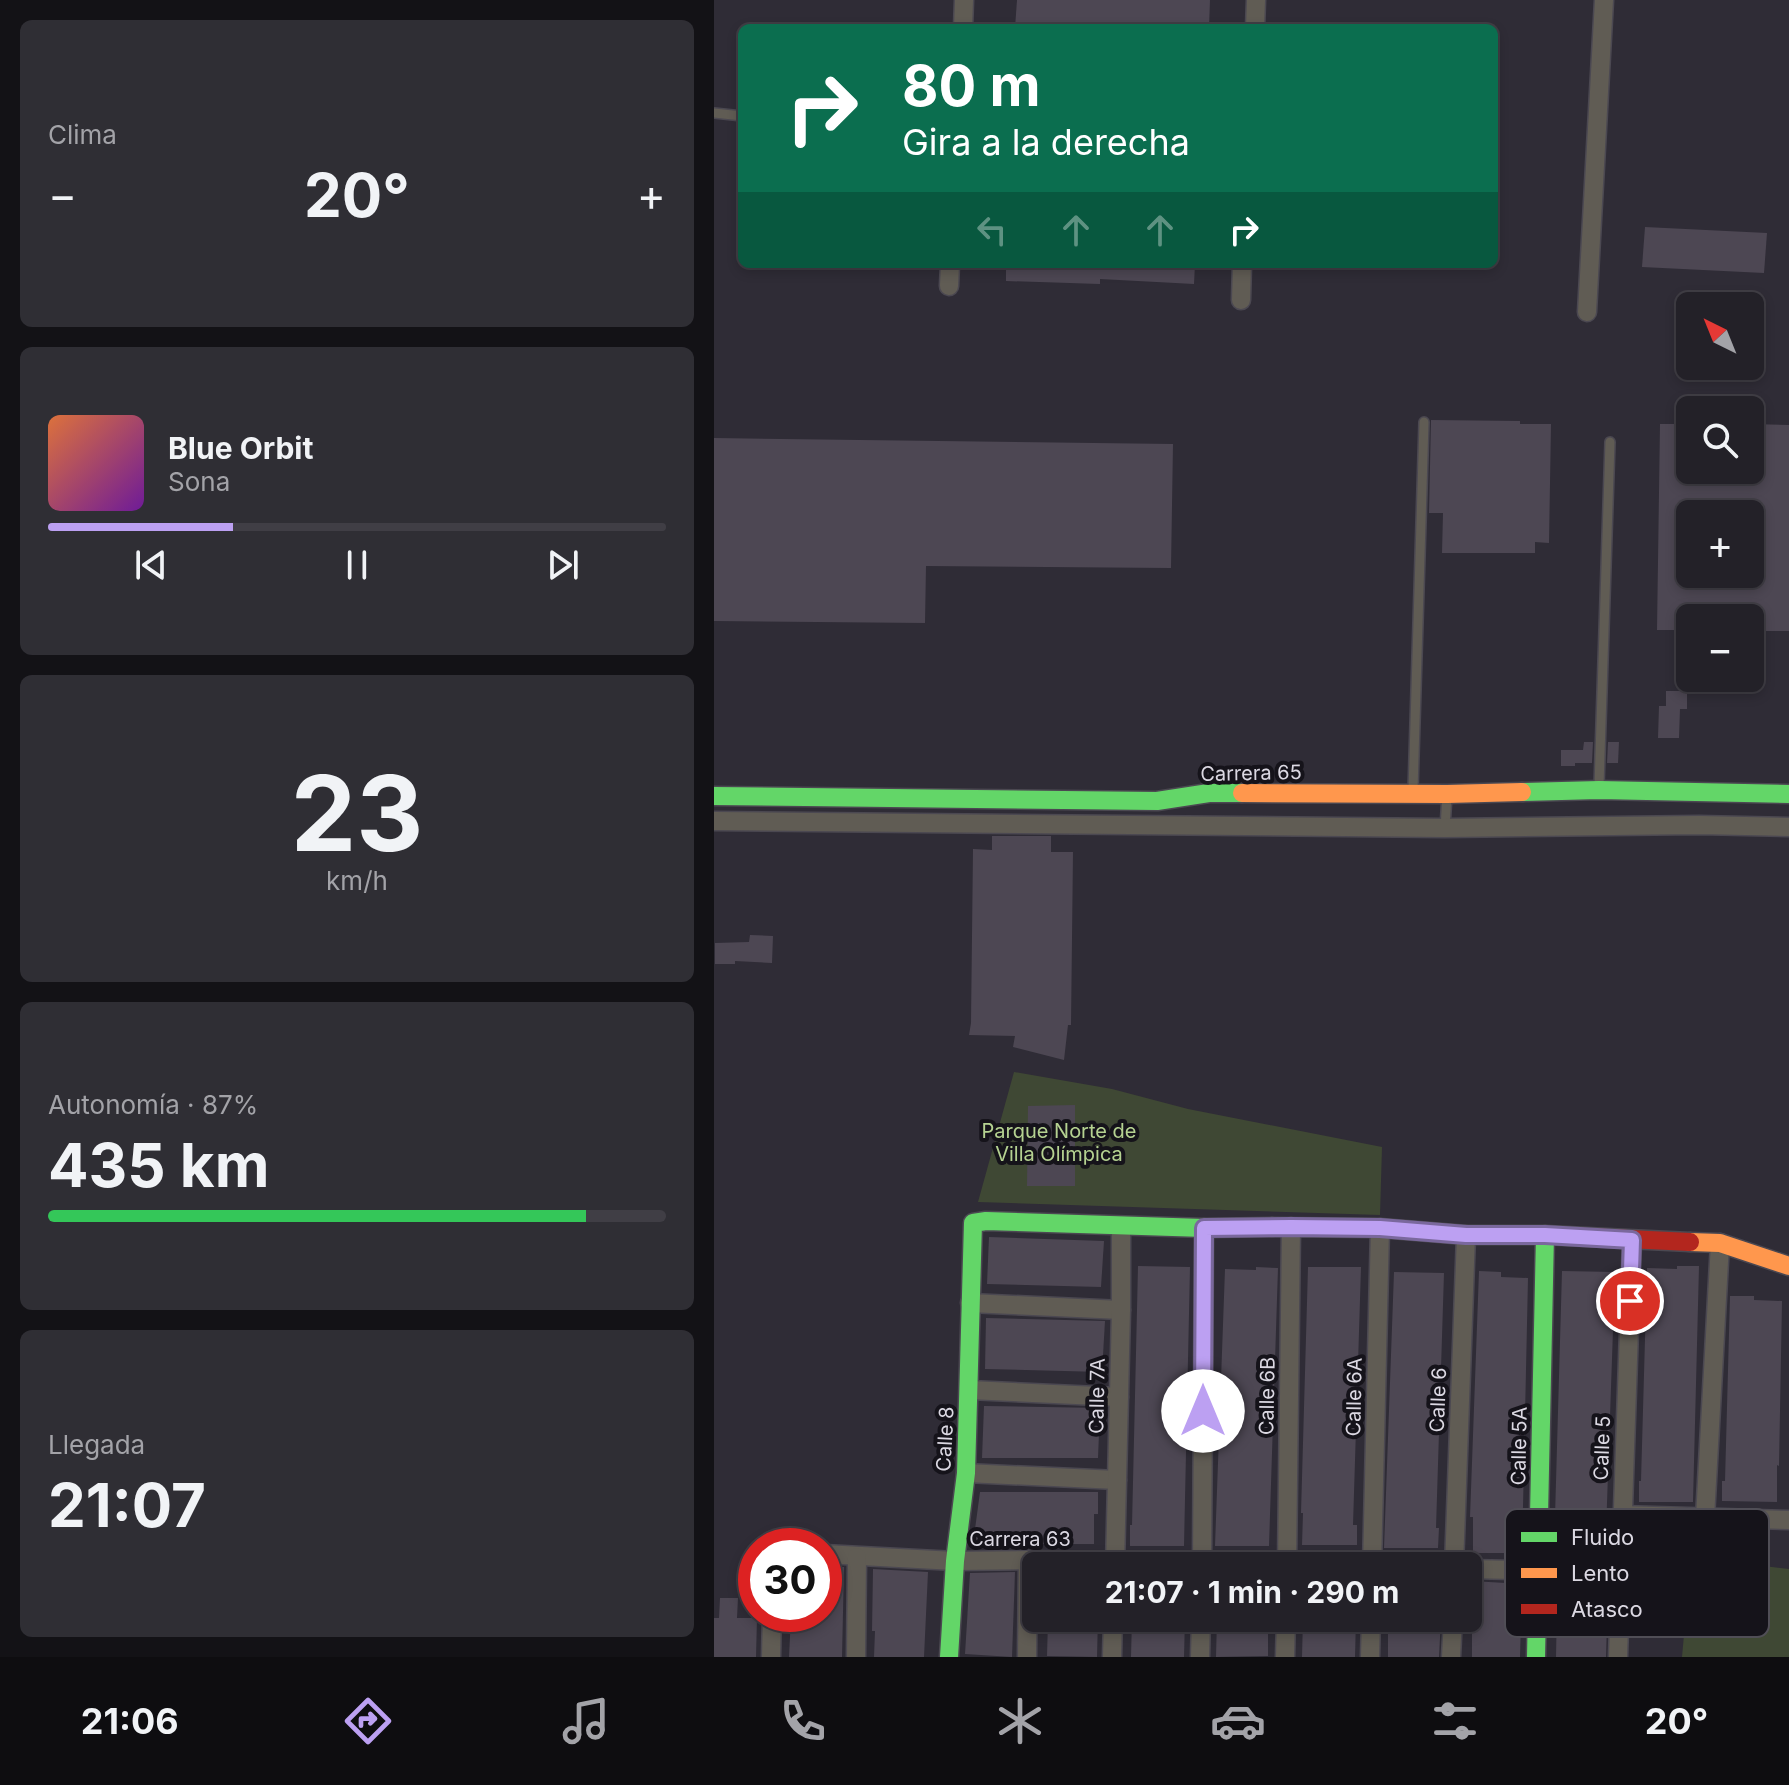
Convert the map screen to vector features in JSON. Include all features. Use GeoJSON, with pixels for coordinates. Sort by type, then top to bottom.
{"type":"FeatureCollection","features":[{"type":"Feature","properties":{"kind":"street"},"geometry":{"type":"LineString","coordinates":[[963,24],[964,0]]}},
{"type":"Feature","properties":{"kind":"street"},"geometry":{"type":"LineString","coordinates":[[1255,24],[1256,0]]}},
{"type":"Feature","properties":{"kind":"street"},"geometry":{"type":"LineString","coordinates":[[1587,312],[1604,0]]}},
{"type":"Feature","properties":{"kind":"street"},"geometry":{"type":"LineString","coordinates":[[949,286],[950,268]]}},
{"type":"Feature","properties":{"kind":"street"},"geometry":{"type":"LineString","coordinates":[[1241,300],[1242,268]]}},
{"type":"Feature","properties":{"kind":"street","name":"Carrera 65"},"geometry":{"type":"LineString","coordinates":[[714,796],[1157,801],[1209,793],[1447,794],[1599,790],[1789,794]]}},
{"type":"Feature","properties":{"kind":"street"},"geometry":{"type":"LineString","coordinates":[[714,821],[1445,828],[1789,827]]}},
{"type":"Feature","properties":{"kind":"street","name":"Calle 8"},"geometry":{"type":"LineString","coordinates":[[949,1657],[955,1561],[966,1473],[973,1223],[1121,1226]]}},
{"type":"Feature","properties":{"kind":"street"},"geometry":{"type":"LineString","coordinates":[[1121,1226],[1380,1228],[1466,1235],[1545,1235],[1720,1243],[1789,1266]]}},
{"type":"Feature","properties":{"kind":"street","name":"Calle 7A"},"geometry":{"type":"LineString","coordinates":[[1115,1552],[1121,1226]]}},
{"type":"Feature","properties":{"kind":"street","name":"Calle 6B"},"geometry":{"type":"LineString","coordinates":[[1287,1552],[1291,1227]]}},
{"type":"Feature","properties":{"kind":"street"},"geometry":{"type":"LineString","coordinates":[[1202,1552],[1204,1228]]}},
{"type":"Feature","properties":{"kind":"street","name":"Calle 6A"},"geometry":{"type":"LineString","coordinates":[[1372,1552],[1380,1228]]}},
{"type":"Feature","properties":{"kind":"street","name":"Calle 6"},"geometry":{"type":"LineString","coordinates":[[1455,1552],[1466,1235]]}},
{"type":"Feature","properties":{"kind":"street","name":"Calle 5A"},"geometry":{"type":"LineString","coordinates":[[1539,1509],[1545,1235]]}},
{"type":"Feature","properties":{"kind":"street","name":"Calle 5"},"geometry":{"type":"LineString","coordinates":[[1621,1509],[1632,1240]]}},
{"type":"Feature","properties":{"kind":"street"},"geometry":{"type":"LineString","coordinates":[[1705,1509],[1720,1243]]}},
{"type":"Feature","properties":{"kind":"street"},"geometry":{"type":"LineString","coordinates":[[970,1303],[1121,1310]]}},
{"type":"Feature","properties":{"kind":"street"},"geometry":{"type":"LineString","coordinates":[[970,1390],[1119,1397]]}},
{"type":"Feature","properties":{"kind":"street"},"geometry":{"type":"LineString","coordinates":[[966,1473],[1117,1480]]}},
{"type":"Feature","properties":{"kind":"street"},"geometry":{"type":"LineString","coordinates":[[1769,1520],[1789,1520]]}},
{"type":"Feature","properties":{"kind":"street","name":"Carrera 63"},"geometry":{"type":"LineString","coordinates":[[842,1556],[955,1561],[1022,1560]]}},
{"type":"Feature","properties":{"kind":"street"},"geometry":{"type":"LineString","coordinates":[[856,1657],[857,1557]]}},
{"type":"Feature","properties":{"kind":"street"},"geometry":{"type":"LineString","coordinates":[[1482,1569],[1505,1570]]}},
{"type":"Feature","properties":{"kind":"street"},"geometry":{"type":"LineString","coordinates":[[771,1657],[772,1632]]}},
{"type":"Feature","properties":{"kind":"street"},"geometry":{"type":"LineString","coordinates":[[1027,1632],[1027,1657]]}},
{"type":"Feature","properties":{"kind":"street"},"geometry":{"type":"LineString","coordinates":[[1112,1657],[1113,1632]]}},
{"type":"Feature","properties":{"kind":"street"},"geometry":{"type":"LineString","coordinates":[[1200,1657],[1201,1632]]}},
{"type":"Feature","properties":{"kind":"street"},"geometry":{"type":"LineString","coordinates":[[1285,1657],[1286,1632]]}},
{"type":"Feature","properties":{"kind":"street"},"geometry":{"type":"LineString","coordinates":[[1370,1657],[1371,1632]]}},
{"type":"Feature","properties":{"kind":"street"},"geometry":{"type":"LineString","coordinates":[[1451,1657],[1452,1632]]}},
{"type":"Feature","properties":{"kind":"street","name":"Calle 5A"},"geometry":{"type":"LineString","coordinates":[[1536,1637],[1536,1657]]}},
{"type":"Feature","properties":{"kind":"street","name":"Calle 5"},"geometry":{"type":"LineString","coordinates":[[1618,1637],[1618,1657]]}},
{"type":"Feature","properties":{"kind":"lane"},"geometry":{"type":"LineString","coordinates":[[714,113],[738,116]]}},
{"type":"Feature","properties":{"kind":"lane"},"geometry":{"type":"LineString","coordinates":[[1413,793],[1424,422]]}},
{"type":"Feature","properties":{"kind":"lane"},"geometry":{"type":"LineString","coordinates":[[1599,790],[1610,442]]}},
{"type":"Feature","properties":{"kind":"lane"},"geometry":{"type":"LineString","coordinates":[[1445,828],[1447,794]]}},
{"type":"Feature","properties":{"kind":"green space","name":"Parque Norte de Villa Olímpica"},"geometry":{"type":"Polygon","coordinates":[[[1014,1072],[1112,1089],[1188,1109],[1382,1147],[1380,1215],[978,1202],[1014,1072]]]}},
{"type":"Feature","properties":{"kind":"green space"},"geometry":{"type":"Polygon","coordinates":[[[1769,1567],[1789,1569],[1789,1657],[1682,1657],[1684,1637],[1769,1637],[1769,1567]]]}},
{"type":"Feature","properties":{"kind":"building"},"geometry":{"type":"Polygon","coordinates":[[[1017,0],[1210,0],[1209,24],[1015,24],[1017,0]]]}},
{"type":"Feature","properties":{"kind":"building"},"geometry":{"type":"Polygon","coordinates":[[[1645,227],[1767,233],[1764,273],[1642,267],[1645,227]]]}},
{"type":"Feature","properties":{"kind":"building"},"geometry":{"type":"Polygon","coordinates":[[[1006,268],[1195,268],[1194,284],[1100,279],[1100,284],[1006,281],[1006,268]]]}},
{"type":"Feature","properties":{"kind":"building"},"geometry":{"type":"Polygon","coordinates":[[[1431,420],[1551,424],[1549,543],[1535,542],[1535,553],[1442,553],[1443,513],[1429,513],[1431,420]]]}},
{"type":"Feature","properties":{"kind":"building"},"geometry":{"type":"Polygon","coordinates":[[[1660,424],[1676,424],[1676,484],[1764,484],[1764,424],[1789,425],[1789,631],[1764,631],[1764,604],[1676,604],[1676,630],[1657,630],[1660,424]]]}},
{"type":"Feature","properties":{"kind":"building"},"geometry":{"type":"Polygon","coordinates":[[[714,438],[1173,444],[1171,568],[926,566],[925,623],[714,621],[714,438]]]}},
{"type":"Feature","properties":{"kind":"building"},"geometry":{"type":"Polygon","coordinates":[[[1666,691],[1687,692],[1687,709],[1680,709],[1679,738],[1658,738],[1659,706],[1666,706],[1666,691]]]}},
{"type":"Feature","properties":{"kind":"building"},"geometry":{"type":"Polygon","coordinates":[[[1584,742],[1593,742],[1592,763],[1561,766],[1561,750],[1583,750],[1584,742]]]}},
{"type":"Feature","properties":{"kind":"building"},"geometry":{"type":"Polygon","coordinates":[[[1608,742],[1619,742],[1618,763],[1607,763],[1608,742]]]}},
{"type":"Feature","properties":{"kind":"building"},"geometry":{"type":"Polygon","coordinates":[[[992,836],[1051,836],[1051,852],[1073,852],[1071,1025],[1068,1025],[1064,1060],[1013,1047],[1015,1036],[969,1035],[973,849],[992,850],[992,836]]]}},
{"type":"Feature","properties":{"kind":"building"},"geometry":{"type":"Polygon","coordinates":[[[750,935],[773,936],[772,963],[735,961],[735,964],[715,964],[715,943],[749,942],[750,935]]]}},
{"type":"Feature","properties":{"kind":"building"},"geometry":{"type":"Polygon","coordinates":[[[1075,1105],[1075,1186],[1027,1186],[1028,1106],[1075,1105]]]}},
{"type":"Feature","properties":{"kind":"building"},"geometry":{"type":"Polygon","coordinates":[[[989,1237],[1104,1241],[1101,1287],[987,1284],[989,1237]]]}},
{"type":"Feature","properties":{"kind":"building"},"geometry":{"type":"Polygon","coordinates":[[[1138,1266],[1190,1267],[1184,1546],[1130,1546],[1138,1266]]]}},
{"type":"Feature","properties":{"kind":"building"},"geometry":{"type":"Polygon","coordinates":[[[1677,1266],[1699,1266],[1693,1502],[1639,1502],[1647,1268],[1677,1269],[1677,1266]]]}},
{"type":"Feature","properties":{"kind":"building"},"geometry":{"type":"Polygon","coordinates":[[[1256,1267],[1278,1268],[1269,1546],[1215,1546],[1225,1269],[1256,1270],[1256,1267]]]}},
{"type":"Feature","properties":{"kind":"building"},"geometry":{"type":"Polygon","coordinates":[[[1308,1267],[1361,1267],[1353,1525],[1357,1525],[1357,1545],[1302,1545],[1308,1267]]]}},
{"type":"Feature","properties":{"kind":"building"},"geometry":{"type":"Polygon","coordinates":[[[1479,1271],[1501,1272],[1501,1277],[1528,1278],[1523,1509],[1505,1509],[1505,1553],[1473,1552],[1473,1517],[1470,1517],[1479,1271]]]}},
{"type":"Feature","properties":{"kind":"building"},"geometry":{"type":"Polygon","coordinates":[[[1562,1271],[1615,1272],[1607,1509],[1555,1509],[1562,1271]]]}},
{"type":"Feature","properties":{"kind":"building"},"geometry":{"type":"Polygon","coordinates":[[[1394,1272],[1444,1273],[1436,1528],[1439,1528],[1438,1548],[1384,1548],[1394,1272]]]}},
{"type":"Feature","properties":{"kind":"building"},"geometry":{"type":"Polygon","coordinates":[[[1730,1296],[1782,1301],[1777,1502],[1722,1501],[1730,1296]]]}},
{"type":"Feature","properties":{"kind":"building"},"geometry":{"type":"Polygon","coordinates":[[[986,1318],[1105,1321],[1102,1372],[985,1369],[986,1318]]]}},
{"type":"Feature","properties":{"kind":"building"},"geometry":{"type":"Polygon","coordinates":[[[984,1406],[1100,1408],[1098,1458],[982,1458],[984,1406]]]}},
{"type":"Feature","properties":{"kind":"building"},"geometry":{"type":"Polygon","coordinates":[[[980,1492],[1098,1492],[1094,1544],[973,1544],[980,1492]]]}},
{"type":"Feature","properties":{"kind":"building"},"geometry":{"type":"Polygon","coordinates":[[[844,1567],[842,1657],[789,1657],[790,1632],[842,1632],[844,1567]]]}},
{"type":"Feature","properties":{"kind":"building"},"geometry":{"type":"Polygon","coordinates":[[[873,1569],[928,1572],[924,1657],[874,1657],[873,1569]]]}},
{"type":"Feature","properties":{"kind":"building"},"geometry":{"type":"Polygon","coordinates":[[[1015,1572],[1012,1657],[965,1654],[970,1573],[1015,1572]]]}},
{"type":"Feature","properties":{"kind":"building"},"geometry":{"type":"Polygon","coordinates":[[[1482,1582],[1505,1583],[1505,1637],[1521,1637],[1520,1657],[1472,1657],[1472,1632],[1482,1632],[1482,1582]]]}},
{"type":"Feature","properties":{"kind":"building"},"geometry":{"type":"Polygon","coordinates":[[[720,1598],[738,1598],[738,1632],[757,1632],[756,1657],[714,1657],[714,1618],[719,1618],[720,1598]]]}},
{"type":"Feature","properties":{"kind":"building"},"geometry":{"type":"Polygon","coordinates":[[[1048,1632],[1098,1632],[1097,1657],[1047,1656],[1048,1632]]]}},
{"type":"Feature","properties":{"kind":"building"},"geometry":{"type":"Polygon","coordinates":[[[1132,1632],[1185,1632],[1184,1657],[1131,1657],[1132,1632]]]}},
{"type":"Feature","properties":{"kind":"building"},"geometry":{"type":"Polygon","coordinates":[[[1217,1632],[1268,1632],[1268,1656],[1216,1657],[1217,1632]]]}},
{"type":"Feature","properties":{"kind":"building"},"geometry":{"type":"Polygon","coordinates":[[[1303,1632],[1356,1632],[1355,1657],[1302,1657],[1303,1632]]]}},
{"type":"Feature","properties":{"kind":"building"},"geometry":{"type":"Polygon","coordinates":[[[1388,1632],[1440,1632],[1439,1657],[1388,1657],[1388,1632]]]}},
{"type":"Feature","properties":{"kind":"building"},"geometry":{"type":"Polygon","coordinates":[[[1556,1637],[1607,1637],[1606,1657],[1556,1657],[1556,1637]]]}},
{"type":"Feature","properties":{"kind":"traffic: fast"},"geometry":{"type":"LineString","coordinates":[[1522,792],[1599,790],[1789,794]]}},
{"type":"Feature","properties":{"kind":"traffic: fast"},"geometry":{"type":"LineString","coordinates":[[714,796],[1157,801],[1209,793],[1242,793]]}},
{"type":"Feature","properties":{"kind":"traffic: fast"},"geometry":{"type":"LineString","coordinates":[[949,1657],[955,1561],[966,1473],[973,1223],[1272,1227]]}},
{"type":"Feature","properties":{"kind":"traffic: fast"},"geometry":{"type":"LineString","coordinates":[[1539,1509],[1545,1235]]}},
{"type":"Feature","properties":{"kind":"traffic: fast"},"geometry":{"type":"LineString","coordinates":[[1536,1637],[1536,1657]]}},
{"type":"Feature","properties":{"kind":"traffic: slow"},"geometry":{"type":"LineString","coordinates":[[1242,793],[1522,792]]}},
{"type":"Feature","properties":{"kind":"traffic: slow"},"geometry":{"type":"LineString","coordinates":[[1690,1242],[1720,1243],[1789,1266]]}},
{"type":"Feature","properties":{"kind":"traffic: jam"},"geometry":{"type":"LineString","coordinates":[[1272,1227],[1380,1228],[1466,1235],[1545,1235],[1690,1242]]}},
{"type":"Feature","properties":{"kind":"route"},"geometry":{"type":"LineString","coordinates":[[1203,1411],[1204,1228],[1380,1228],[1466,1235],[1632,1240],[1630,1301]]}}]}
